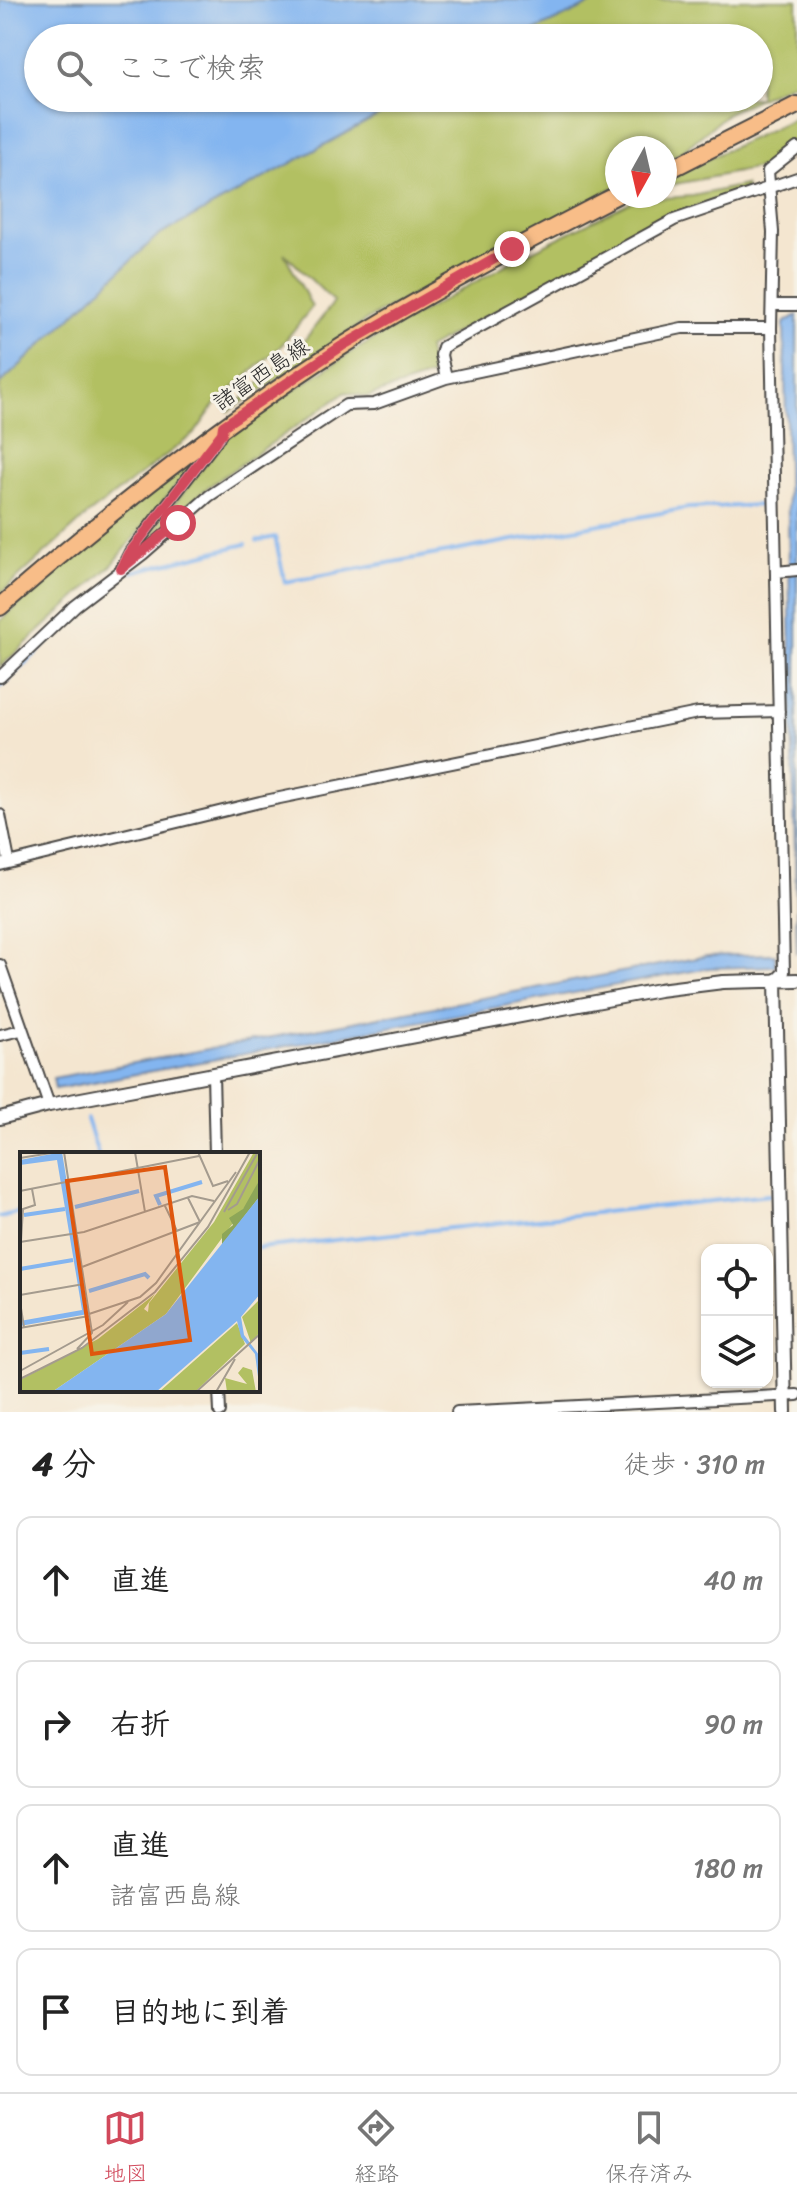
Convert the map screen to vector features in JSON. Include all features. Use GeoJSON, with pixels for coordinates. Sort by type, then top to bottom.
{"type":"FeatureCollection","features":[{"type":"Feature","properties":{"kind":"main road"},"geometry":{"type":"LineString","coordinates":[[677,166],[797,105]]}},
{"type":"Feature","properties":{"kind":"main road","name":"諸富西島線"},"geometry":{"type":"LineString","coordinates":[[0,607],[81,536],[223,426],[342,346],[512,249],[605,201]]}},
{"type":"Feature","properties":{"kind":"street"},"geometry":{"type":"LineString","coordinates":[[785,1412],[791,1396],[776,980],[784,972],[779,711],[787,571],[771,328],[773,232],[768,171],[797,148]]}},
{"type":"Feature","properties":{"kind":"street"},"geometry":{"type":"LineString","coordinates":[[446,378],[441,355],[443,347],[661,227],[797,178]]}},
{"type":"Feature","properties":{"kind":"street"},"geometry":{"type":"LineString","coordinates":[[773,305],[797,305]]}},
{"type":"Feature","properties":{"kind":"street"},"geometry":{"type":"LineString","coordinates":[[0,677],[75,606],[209,496],[346,405],[374,404],[446,378],[682,328],[771,328]]}},
{"type":"Feature","properties":{"kind":"street"},"geometry":{"type":"LineString","coordinates":[[121,569],[130,552],[222,433],[223,426]]}},
{"type":"Feature","properties":{"kind":"street"},"geometry":{"type":"LineString","coordinates":[[0,815],[4,863],[260,802],[698,713],[779,711]]}},
{"type":"Feature","properties":{"kind":"street"},"geometry":{"type":"LineString","coordinates":[[0,965],[49,1105]]}},
{"type":"Feature","properties":{"kind":"street"},"geometry":{"type":"LineString","coordinates":[[0,1118],[49,1105],[659,990],[796,980]]}},
{"type":"Feature","properties":{"kind":"street"},"geometry":{"type":"LineString","coordinates":[[0,1035],[21,1030]]}},
{"type":"Feature","properties":{"kind":"street"},"geometry":{"type":"LineString","coordinates":[[213,1074],[215,1152]]}},
{"type":"Feature","properties":{"kind":"street"},"geometry":{"type":"LineString","coordinates":[[219,1392],[220,1412]]}},
{"type":"Feature","properties":{"kind":"street"},"geometry":{"type":"LineString","coordinates":[[457,1412],[791,1396]]}},
{"type":"Feature","properties":{"kind":"green space"},"geometry":{"type":"Polygon","coordinates":[[[600,0],[797,0],[797,81],[773,92],[773,24],[549,24],[600,0]]]}},
{"type":"Feature","properties":{"kind":"green space"},"geometry":{"type":"Polygon","coordinates":[[[384,112],[729,112],[677,154],[677,136],[605,136],[605,192],[373,316],[228,412],[299,347],[334,302],[284,253],[312,307],[280,347],[216,403],[195,433],[85,517],[0,594],[0,384],[156,237],[384,112]]]}},
{"type":"Feature","properties":{"kind":"green space"},"geometry":{"type":"Polygon","coordinates":[[[797,117],[797,141],[764,167],[677,184],[677,173],[797,117]]]}},
{"type":"Feature","properties":{"kind":"green space"},"geometry":{"type":"Polygon","coordinates":[[[745,185],[746,189],[661,219],[428,348],[433,375],[367,397],[346,392],[208,487],[135,553],[233,430],[350,353],[518,258],[618,208],[677,208],[677,197],[745,185]]]}},
{"type":"Feature","properties":{"kind":"green space"},"geometry":{"type":"Polygon","coordinates":[[[201,454],[113,564],[0,667],[0,621],[82,548],[201,454]]]}},
{"type":"Feature","properties":{"kind":"water"},"geometry":{"type":"Polygon","coordinates":[[[0,0],[600,0],[549,24],[24,24],[24,112],[384,112],[156,237],[0,384],[0,0]]]}},
{"type":"Feature","properties":{"kind":"water"},"geometry":{"type":"Polygon","coordinates":[[[797,315],[797,954],[784,323],[797,315]]]}},
{"type":"Feature","properties":{"kind":"water"},"geometry":{"type":"Polygon","coordinates":[[[775,954],[775,966],[709,968],[55,1089],[53,1078],[707,956],[775,954]]]}},
{"type":"Feature","properties":{"kind":"waterway"},"geometry":{"type":"LineString","coordinates":[[257,541],[275,537],[285,582],[688,508],[766,505]]}},
{"type":"Feature","properties":{"kind":"waterway"},"geometry":{"type":"LineString","coordinates":[[132,572],[246,544]]}},
{"type":"Feature","properties":{"kind":"waterway"},"geometry":{"type":"LineString","coordinates":[[66,625],[93,599]]}},
{"type":"Feature","properties":{"kind":"waterway"},"geometry":{"type":"LineString","coordinates":[[0,687],[53,637]]}},
{"type":"Feature","properties":{"kind":"waterway"},"geometry":{"type":"LineString","coordinates":[[87,1119],[97,1152]]}},
{"type":"Feature","properties":{"kind":"waterway"},"geometry":{"type":"LineString","coordinates":[[260,1248],[769,1195]]}},
{"type":"Feature","properties":{"kind":"waterway"},"geometry":{"type":"LineString","coordinates":[[0,1217],[20,1212]]}},
{"type":"Feature","properties":{"kind":"route"},"geometry":{"type":"LineString","coordinates":[[178,523],[121,569],[130,552],[222,433],[223,426],[342,346],[512,249]]}}]}
